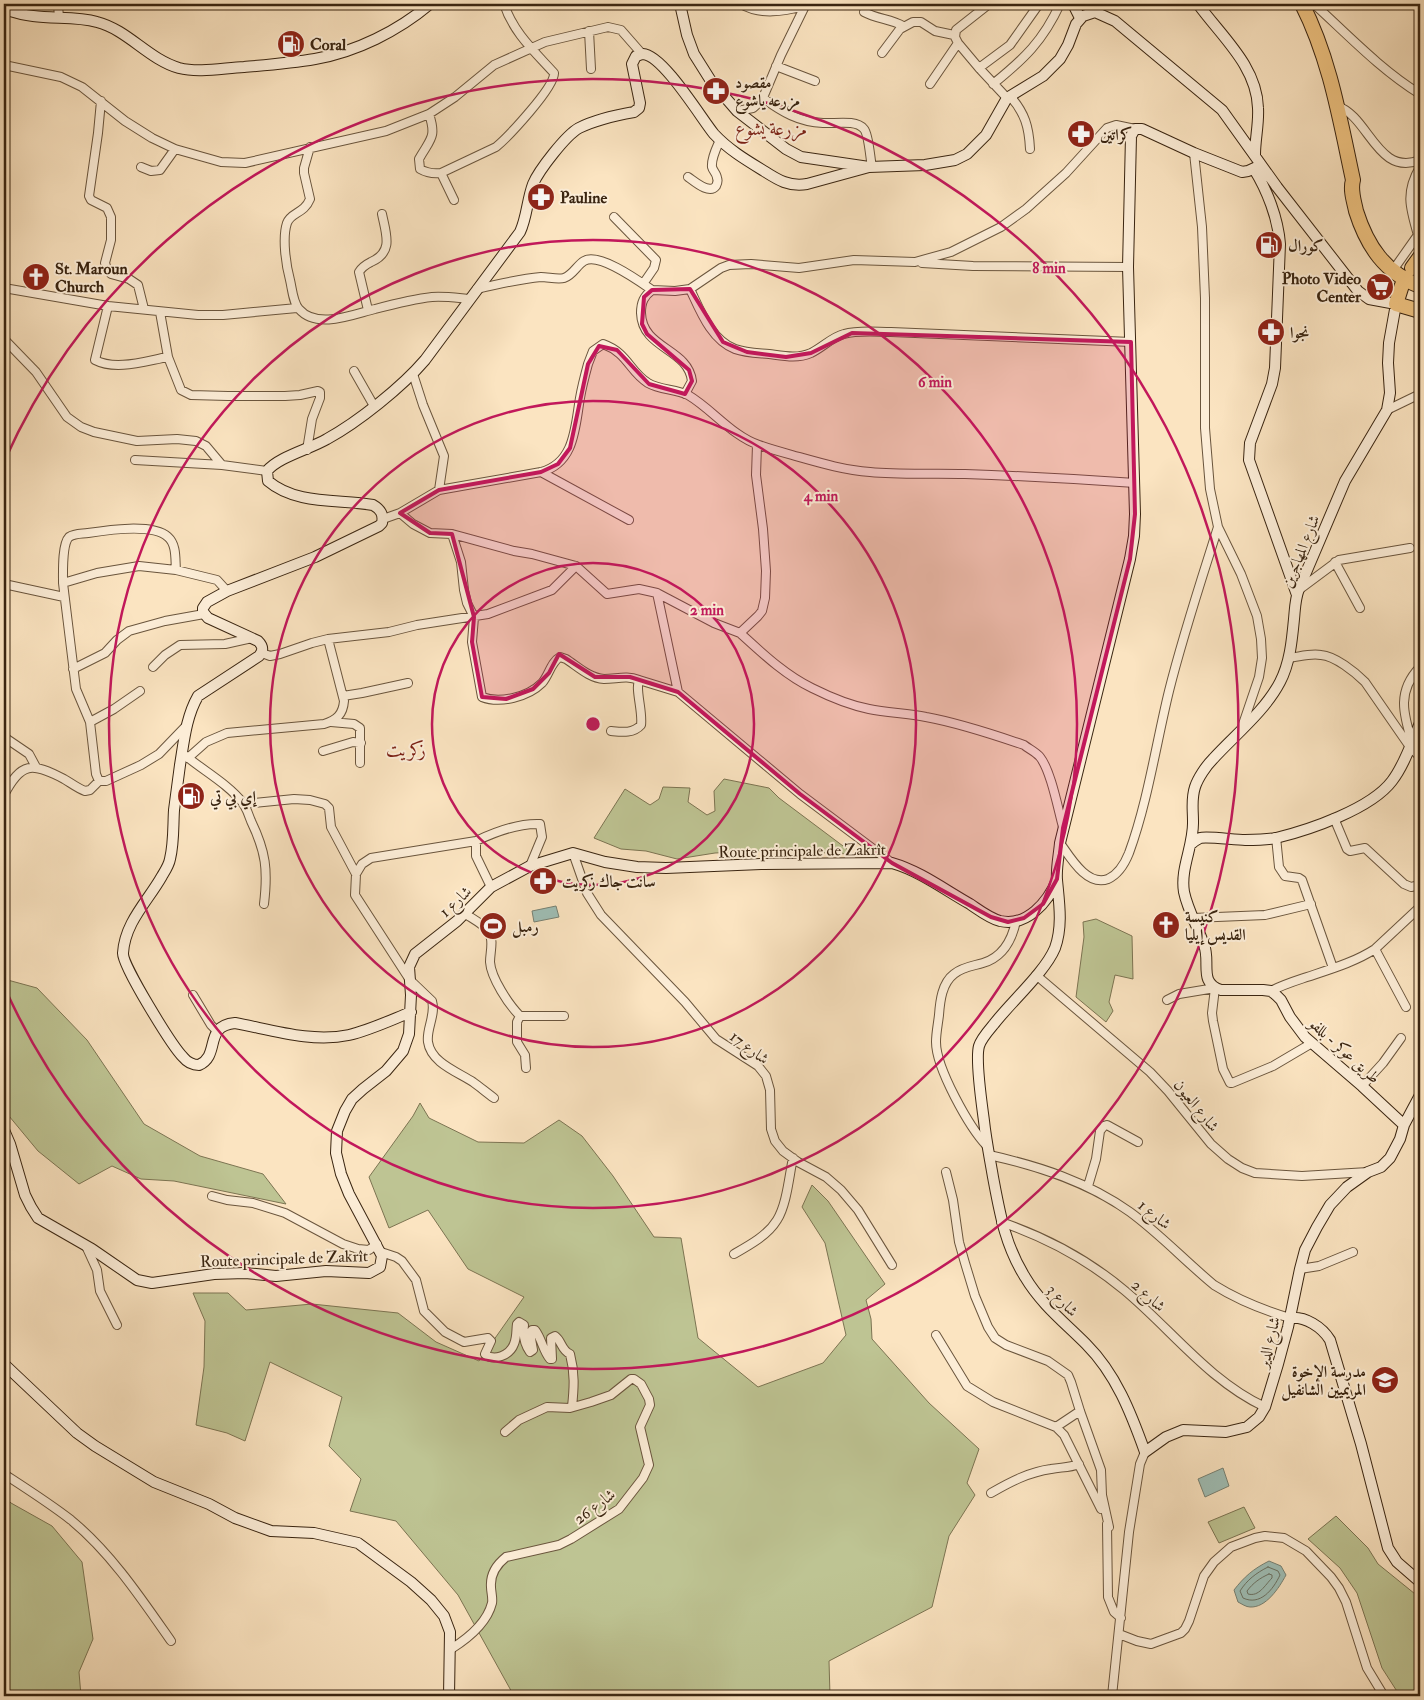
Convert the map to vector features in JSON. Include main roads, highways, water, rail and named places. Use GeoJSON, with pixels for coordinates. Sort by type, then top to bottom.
{"type":"FeatureCollection","features":[{"type":"Feature","properties":{"kind":"highway"},"geometry":{"type":"LineString","coordinates":[[1302,4],[1316,32],[1324,55],[1353,180],[1358,187],[1370,230],[1386,257],[1396,266],[1406,272],[1417,268]]}},
{"type":"Feature","properties":{"kind":"highway"},"geometry":{"type":"LineString","coordinates":[[1353,180],[1351,186],[1356,208],[1364,234],[1374,252],[1391,270],[1420,286]]}},
{"type":"Feature","properties":{"kind":"highway"},"geometry":{"type":"LineString","coordinates":[[1402,285],[1396,304],[1420,311]]}},
{"type":"Feature","properties":{"kind":"water"},"geometry":{"type":"Polygon","coordinates":[[[556,906],[559,917],[534,922],[532,911],[556,906]]]}},
{"type":"Feature","properties":{"kind":"water"},"geometry":{"type":"Polygon","coordinates":[[[1223,1468],[1229,1486],[1205,1497],[1198,1479],[1223,1468]]]}},
{"type":"Feature","properties":{"kind":"water"},"geometry":{"type":"Polygon","coordinates":[[[1269,1561],[1281,1566],[1286,1575],[1276,1591],[1267,1601],[1256,1606],[1250,1607],[1238,1602],[1234,1590],[1249,1574],[1269,1561]]]}},
{"type":"Feature","properties":{"kind":"place","name":"Coral"},"geometry":{"type":"Point","coordinates":[291,44]}},
{"type":"Feature","properties":{"kind":"place","name":"مقصود مزرعه ياشوع"},"geometry":{"type":"Point","coordinates":[716,91]}},
{"type":"Feature","properties":{"kind":"place","name":"كراتين"},"geometry":{"type":"Point","coordinates":[1081,134]}},
{"type":"Feature","properties":{"kind":"place","name":"Pauline"},"geometry":{"type":"Point","coordinates":[541,197]}},
{"type":"Feature","properties":{"kind":"place","name":"كورال"},"geometry":{"type":"Point","coordinates":[1269,245]}},
{"type":"Feature","properties":{"kind":"place","name":"St. Maroun Church"},"geometry":{"type":"Point","coordinates":[36,277]}},
{"type":"Feature","properties":{"kind":"place","name":"Photo Video Center"},"geometry":{"type":"Point","coordinates":[1380,287]}},
{"type":"Feature","properties":{"kind":"place","name":"نجوا"},"geometry":{"type":"Point","coordinates":[1271,332]}},
{"type":"Feature","properties":{"kind":"place","name":"إي بي تي"},"geometry":{"type":"Point","coordinates":[191,796]}},
{"type":"Feature","properties":{"kind":"place","name":"سانت جاك زكريت"},"geometry":{"type":"Point","coordinates":[543,881]}},
{"type":"Feature","properties":{"kind":"place","name":"كنيسة القديس إيليا"},"geometry":{"type":"Point","coordinates":[1166,925]}},
{"type":"Feature","properties":{"kind":"place","name":"رمبل"},"geometry":{"type":"Point","coordinates":[493,926]}},
{"type":"Feature","properties":{"kind":"place","name":"مدرسة الإخوة المريميين الشانفيل"},"geometry":{"type":"Point","coordinates":[1385,1380]}},
{"type":"Feature","properties":{"kind":"district","name":"مزرعة يشوع"},"geometry":{"type":"Point","coordinates":[771,128]}},
{"type":"Feature","properties":{"kind":"district","name":"زكريت"},"geometry":{"type":"Point","coordinates":[406,749]}}]}
